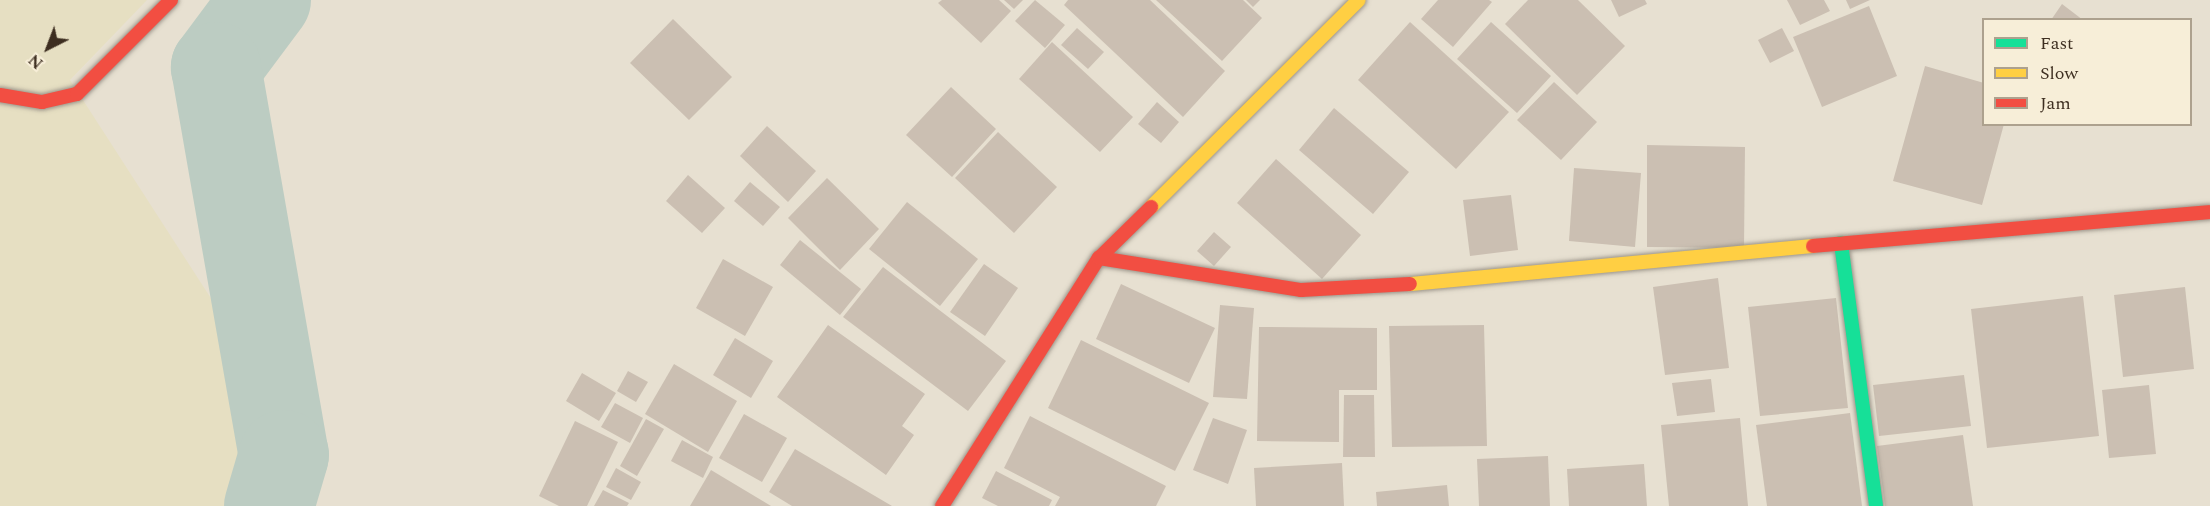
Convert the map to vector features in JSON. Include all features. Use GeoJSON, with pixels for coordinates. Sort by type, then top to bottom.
{"type":"FeatureCollection","features":[{"type":"Feature","properties":{"kind":"street"},"geometry":{"type":"LineString","coordinates":[[0,95],[42,102],[77,94],[171,0]]}},
{"type":"Feature","properties":{"kind":"street"},"geometry":{"type":"LineString","coordinates":[[942,506],[1099,258],[1359,0]]}},
{"type":"Feature","properties":{"kind":"street"},"geometry":{"type":"LineString","coordinates":[[1099,258],[1301,290],[1495,280],[1841,243],[2210,212]]}},
{"type":"Feature","properties":{"kind":"street"},"geometry":{"type":"LineString","coordinates":[[1841,243],[1876,506]]}},
{"type":"Feature","properties":{"kind":"shaded area"},"geometry":{"type":"Polygon","coordinates":[[[0,0],[147,0],[70,80],[223,317],[243,476],[234,506],[0,506],[0,0]]]}},
{"type":"Feature","properties":{"kind":"building"},"geometry":{"type":"Polygon","coordinates":[[[942,0],[999,0],[1011,11],[981,43],[938,3],[942,0]]]}},
{"type":"Feature","properties":{"kind":"building"},"geometry":{"type":"Polygon","coordinates":[[[1004,0],[1023,0],[1014,9],[1004,0]]]}},
{"type":"Feature","properties":{"kind":"building"},"geometry":{"type":"Polygon","coordinates":[[[1035,0],[1065,25],[1045,48],[1015,21],[1035,0]]]}},
{"type":"Feature","properties":{"kind":"building"},"geometry":{"type":"Polygon","coordinates":[[[1068,0],[1150,0],[1225,71],[1183,117],[1064,5],[1068,0]]]}},
{"type":"Feature","properties":{"kind":"building"},"geometry":{"type":"Polygon","coordinates":[[[1156,0],[1243,0],[1262,18],[1222,61],[1156,0]]]}},
{"type":"Feature","properties":{"kind":"building"},"geometry":{"type":"Polygon","coordinates":[[[1246,0],[1260,0],[1253,7],[1246,0]]]}},
{"type":"Feature","properties":{"kind":"building"},"geometry":{"type":"Polygon","coordinates":[[[1438,0],[1489,0],[1492,2],[1453,47],[1421,19],[1438,0]]]}},
{"type":"Feature","properties":{"kind":"building"},"geometry":{"type":"Polygon","coordinates":[[[1528,0],[1578,0],[1625,46],[1577,95],[1505,24],[1528,0]]]}},
{"type":"Feature","properties":{"kind":"building"},"geometry":{"type":"Polygon","coordinates":[[[1611,0],[1645,0],[1647,4],[1619,17],[1611,0]]]}},
{"type":"Feature","properties":{"kind":"building"},"geometry":{"type":"Polygon","coordinates":[[[1787,0],[1824,0],[1830,11],[1800,25],[1787,0]]]}},
{"type":"Feature","properties":{"kind":"building"},"geometry":{"type":"Polygon","coordinates":[[[1846,0],[1870,0],[1850,9],[1846,0]]]}},
{"type":"Feature","properties":{"kind":"building"},"geometry":{"type":"Polygon","coordinates":[[[2062,4],[2080,18],[2052,18],[2062,4]]]}},
{"type":"Feature","properties":{"kind":"building"},"geometry":{"type":"Polygon","coordinates":[[[1869,6],[1897,76],[1822,107],[1793,37],[1869,6]]]}},
{"type":"Feature","properties":{"kind":"building"},"geometry":{"type":"Polygon","coordinates":[[[673,19],[732,77],[689,120],[630,63],[673,19]]]}},
{"type":"Feature","properties":{"kind":"building"},"geometry":{"type":"Polygon","coordinates":[[[1410,22],[1509,112],[1456,169],[1358,80],[1410,22]]]}},
{"type":"Feature","properties":{"kind":"building"},"geometry":{"type":"Polygon","coordinates":[[[1491,22],[1551,76],[1517,113],[1457,59],[1491,22]]]}},
{"type":"Feature","properties":{"kind":"building"},"geometry":{"type":"Polygon","coordinates":[[[1077,28],[1104,52],[1088,69],[1061,45],[1077,28]]]}},
{"type":"Feature","properties":{"kind":"building"},"geometry":{"type":"Polygon","coordinates":[[[1782,28],[1794,51],[1770,63],[1758,40],[1782,28]]]}},
{"type":"Feature","properties":{"kind":"building"},"geometry":{"type":"Polygon","coordinates":[[[1052,42],[1133,117],[1100,152],[1019,79],[1052,42]]]}},
{"type":"Feature","properties":{"kind":"building"},"geometry":{"type":"Polygon","coordinates":[[[1925,66],[1982,82],[1982,126],[2003,126],[1982,205],[1893,181],[1925,66]]]}},
{"type":"Feature","properties":{"kind":"building"},"geometry":{"type":"Polygon","coordinates":[[[1554,82],[1597,122],[1561,160],[1517,120],[1554,82]]]}},
{"type":"Feature","properties":{"kind":"building"},"geometry":{"type":"Polygon","coordinates":[[[951,87],[996,129],[952,177],[906,135],[951,87]]]}},
{"type":"Feature","properties":{"kind":"building"},"geometry":{"type":"Polygon","coordinates":[[[1157,102],[1179,122],[1161,143],[1138,124],[1157,102]]]}},
{"type":"Feature","properties":{"kind":"building"},"geometry":{"type":"Polygon","coordinates":[[[1334,108],[1409,172],[1373,214],[1299,150],[1334,108]]]}},
{"type":"Feature","properties":{"kind":"building"},"geometry":{"type":"Polygon","coordinates":[[[767,126],[816,171],[788,202],[740,156],[767,126]]]}},
{"type":"Feature","properties":{"kind":"building"},"geometry":{"type":"Polygon","coordinates":[[[998,132],[1057,187],[1014,233],[955,178],[998,132]]]}},
{"type":"Feature","properties":{"kind":"building"},"geometry":{"type":"Polygon","coordinates":[[[1647,145],[1745,147],[1744,248],[1647,247],[1647,145]]]}},
{"type":"Feature","properties":{"kind":"building"},"geometry":{"type":"Polygon","coordinates":[[[1276,159],[1361,235],[1322,279],[1237,203],[1276,159]]]}},
{"type":"Feature","properties":{"kind":"building"},"geometry":{"type":"Polygon","coordinates":[[[1574,168],[1641,173],[1635,247],[1569,241],[1574,168]]]}},
{"type":"Feature","properties":{"kind":"building"},"geometry":{"type":"Polygon","coordinates":[[[688,175],[725,208],[702,233],[666,201],[688,175]]]}},
{"type":"Feature","properties":{"kind":"building"},"geometry":{"type":"Polygon","coordinates":[[[827,178],[879,229],[840,270],[788,218],[827,178]]]}},
{"type":"Feature","properties":{"kind":"building"},"geometry":{"type":"Polygon","coordinates":[[[750,182],[780,207],[763,226],[734,201],[750,182]]]}},
{"type":"Feature","properties":{"kind":"building"},"geometry":{"type":"Polygon","coordinates":[[[1511,195],[1518,250],[1470,256],[1463,200],[1511,195]]]}},
{"type":"Feature","properties":{"kind":"building"},"geometry":{"type":"Polygon","coordinates":[[[907,202],[978,259],[940,306],[869,249],[907,202]]]}},
{"type":"Feature","properties":{"kind":"building"},"geometry":{"type":"Polygon","coordinates":[[[1214,232],[1231,247],[1214,266],[1197,251],[1214,232]]]}},
{"type":"Feature","properties":{"kind":"building"},"geometry":{"type":"Polygon","coordinates":[[[800,240],[861,289],[840,315],[780,265],[800,240]]]}},
{"type":"Feature","properties":{"kind":"building"},"geometry":{"type":"Polygon","coordinates":[[[723,259],[773,287],[745,336],[696,308],[723,259]]]}},
{"type":"Feature","properties":{"kind":"building"},"geometry":{"type":"Polygon","coordinates":[[[984,264],[1018,288],[985,336],[950,312],[984,264]]]}},
{"type":"Feature","properties":{"kind":"building"},"geometry":{"type":"Polygon","coordinates":[[[883,267],[1006,361],[968,411],[843,317],[883,267]]]}},
{"type":"Feature","properties":{"kind":"building"},"geometry":{"type":"Polygon","coordinates":[[[1718,278],[1729,368],[1665,375],[1653,287],[1718,278]]]}},
{"type":"Feature","properties":{"kind":"building"},"geometry":{"type":"Polygon","coordinates":[[[1121,284],[1215,328],[1189,383],[1096,339],[1121,284]]]}},
{"type":"Feature","properties":{"kind":"building"},"geometry":{"type":"Polygon","coordinates":[[[2185,287],[2194,369],[2123,377],[2114,295],[2185,287]]]}},
{"type":"Feature","properties":{"kind":"building"},"geometry":{"type":"Polygon","coordinates":[[[2083,296],[2099,436],[1987,448],[1971,309],[2083,296]]]}},
{"type":"Feature","properties":{"kind":"building"},"geometry":{"type":"Polygon","coordinates":[[[1836,298],[1848,408],[1760,416],[1748,307],[1836,298]]]}},
{"type":"Feature","properties":{"kind":"building"},"geometry":{"type":"Polygon","coordinates":[[[1220,305],[1254,308],[1247,399],[1213,397],[1220,305]]]}},
{"type":"Feature","properties":{"kind":"building"},"geometry":{"type":"Polygon","coordinates":[[[828,325],[925,394],[902,426],[914,435],[886,475],[777,397],[828,325]]]}},
{"type":"Feature","properties":{"kind":"building"},"geometry":{"type":"Polygon","coordinates":[[[1484,325],[1487,446],[1392,447],[1389,326],[1484,325]]]}},
{"type":"Feature","properties":{"kind":"building"},"geometry":{"type":"Polygon","coordinates":[[[1259,327],[1377,328],[1377,390],[1339,390],[1339,442],[1257,441],[1259,327]]]}},
{"type":"Feature","properties":{"kind":"building"},"geometry":{"type":"Polygon","coordinates":[[[735,338],[773,361],[751,398],[713,375],[735,338]]]}},
{"type":"Feature","properties":{"kind":"building"},"geometry":{"type":"Polygon","coordinates":[[[1081,340],[1209,403],[1175,471],[1048,408],[1081,340]]]}},
{"type":"Feature","properties":{"kind":"building"},"geometry":{"type":"Polygon","coordinates":[[[674,364],[737,401],[708,452],[645,414],[674,364]]]}},
{"type":"Feature","properties":{"kind":"building"},"geometry":{"type":"Polygon","coordinates":[[[628,371],[648,382],[636,402],[617,391],[628,371]]]}},
{"type":"Feature","properties":{"kind":"building"},"geometry":{"type":"Polygon","coordinates":[[[582,373],[616,393],[599,421],[566,401],[582,373]]]}},
{"type":"Feature","properties":{"kind":"building"},"geometry":{"type":"Polygon","coordinates":[[[1964,375],[1971,426],[1879,436],[1873,385],[1964,375]]]}},
{"type":"Feature","properties":{"kind":"building"},"geometry":{"type":"Polygon","coordinates":[[[1711,379],[1715,412],[1677,416],[1672,383],[1711,379]]]}},
{"type":"Feature","properties":{"kind":"building"},"geometry":{"type":"Polygon","coordinates":[[[2149,385],[2156,454],[2109,458],[2102,390],[2149,385]]]}},
{"type":"Feature","properties":{"kind":"building"},"geometry":{"type":"Polygon","coordinates":[[[1344,395],[1374,395],[1375,457],[1343,457],[1344,395]]]}},
{"type":"Feature","properties":{"kind":"building"},"geometry":{"type":"Polygon","coordinates":[[[615,403],[643,418],[630,443],[601,427],[615,403]]]}},
{"type":"Feature","properties":{"kind":"building"},"geometry":{"type":"Polygon","coordinates":[[[1850,413],[1862,506],[1767,506],[1756,425],[1850,413]]]}},
{"type":"Feature","properties":{"kind":"building"},"geometry":{"type":"Polygon","coordinates":[[[744,414],[787,438],[762,482],[719,458],[744,414]]]}},
{"type":"Feature","properties":{"kind":"building"},"geometry":{"type":"Polygon","coordinates":[[[1030,416],[1166,486],[1156,506],[1055,506],[1060,497],[1004,468],[1030,416]]]}},
{"type":"Feature","properties":{"kind":"building"},"geometry":{"type":"Polygon","coordinates":[[[1213,418],[1247,430],[1228,484],[1193,470],[1213,418]]]}},
{"type":"Feature","properties":{"kind":"building"},"geometry":{"type":"Polygon","coordinates":[[[1740,418],[1748,506],[1669,506],[1661,425],[1740,418]]]}},
{"type":"Feature","properties":{"kind":"building"},"geometry":{"type":"Polygon","coordinates":[[[646,419],[664,429],[637,476],[620,466],[646,419]]]}},
{"type":"Feature","properties":{"kind":"building"},"geometry":{"type":"Polygon","coordinates":[[[575,421],[618,442],[587,506],[559,506],[539,496],[575,421]]]}},
{"type":"Feature","properties":{"kind":"building"},"geometry":{"type":"Polygon","coordinates":[[[1963,435],[1973,506],[1885,506],[1877,446],[1963,435]]]}},
{"type":"Feature","properties":{"kind":"building"},"geometry":{"type":"Polygon","coordinates":[[[682,440],[713,457],[703,478],[671,461],[682,440]]]}},
{"type":"Feature","properties":{"kind":"building"},"geometry":{"type":"Polygon","coordinates":[[[795,449],[892,506],[792,506],[769,492],[795,449]]]}},
{"type":"Feature","properties":{"kind":"building"},"geometry":{"type":"Polygon","coordinates":[[[1548,456],[1550,506],[1479,506],[1477,459],[1548,456]]]}},
{"type":"Feature","properties":{"kind":"building"},"geometry":{"type":"Polygon","coordinates":[[[1342,463],[1344,506],[1256,506],[1254,468],[1342,463]]]}},
{"type":"Feature","properties":{"kind":"building"},"geometry":{"type":"Polygon","coordinates":[[[1644,464],[1647,506],[1569,506],[1567,469],[1644,464]]]}},
{"type":"Feature","properties":{"kind":"building"},"geometry":{"type":"Polygon","coordinates":[[[616,468],[641,482],[631,500],[606,487],[616,468]]]}},
{"type":"Feature","properties":{"kind":"building"},"geometry":{"type":"Polygon","coordinates":[[[711,470],[771,506],[690,506],[711,470]]]}},
{"type":"Feature","properties":{"kind":"building"},"geometry":{"type":"Polygon","coordinates":[[[996,471],[1052,500],[1049,506],[998,506],[982,498],[996,471]]]}},
{"type":"Feature","properties":{"kind":"building"},"geometry":{"type":"Polygon","coordinates":[[[1447,485],[1449,506],[1377,506],[1376,492],[1447,485]]]}},
{"type":"Feature","properties":{"kind":"building"},"geometry":{"type":"Polygon","coordinates":[[[603,490],[629,503],[627,506],[594,506],[603,490]]]}},
{"type":"Feature","properties":{"kind":"waterway"},"geometry":{"type":"LineString","coordinates":[[266,0],[216,67],[284,455],[269,506]]}},
{"type":"Feature","properties":{"kind":"traffic: fast"},"geometry":{"type":"LineString","coordinates":[[1841,243],[1876,506]]}},
{"type":"Feature","properties":{"kind":"traffic: slow"},"geometry":{"type":"LineString","coordinates":[[1151,207],[1359,0]]}},
{"type":"Feature","properties":{"kind":"traffic: slow"},"geometry":{"type":"LineString","coordinates":[[1410,284],[1813,246]]}},
{"type":"Feature","properties":{"kind":"traffic: jam"},"geometry":{"type":"LineString","coordinates":[[0,95],[42,102],[77,94],[171,0]]}},
{"type":"Feature","properties":{"kind":"traffic: jam"},"geometry":{"type":"LineString","coordinates":[[942,506],[1099,258],[1151,207]]}},
{"type":"Feature","properties":{"kind":"traffic: jam"},"geometry":{"type":"LineString","coordinates":[[1813,246],[2210,212]]}},
{"type":"Feature","properties":{"kind":"traffic: jam"},"geometry":{"type":"LineString","coordinates":[[1099,258],[1301,290],[1410,284]]}}]}
